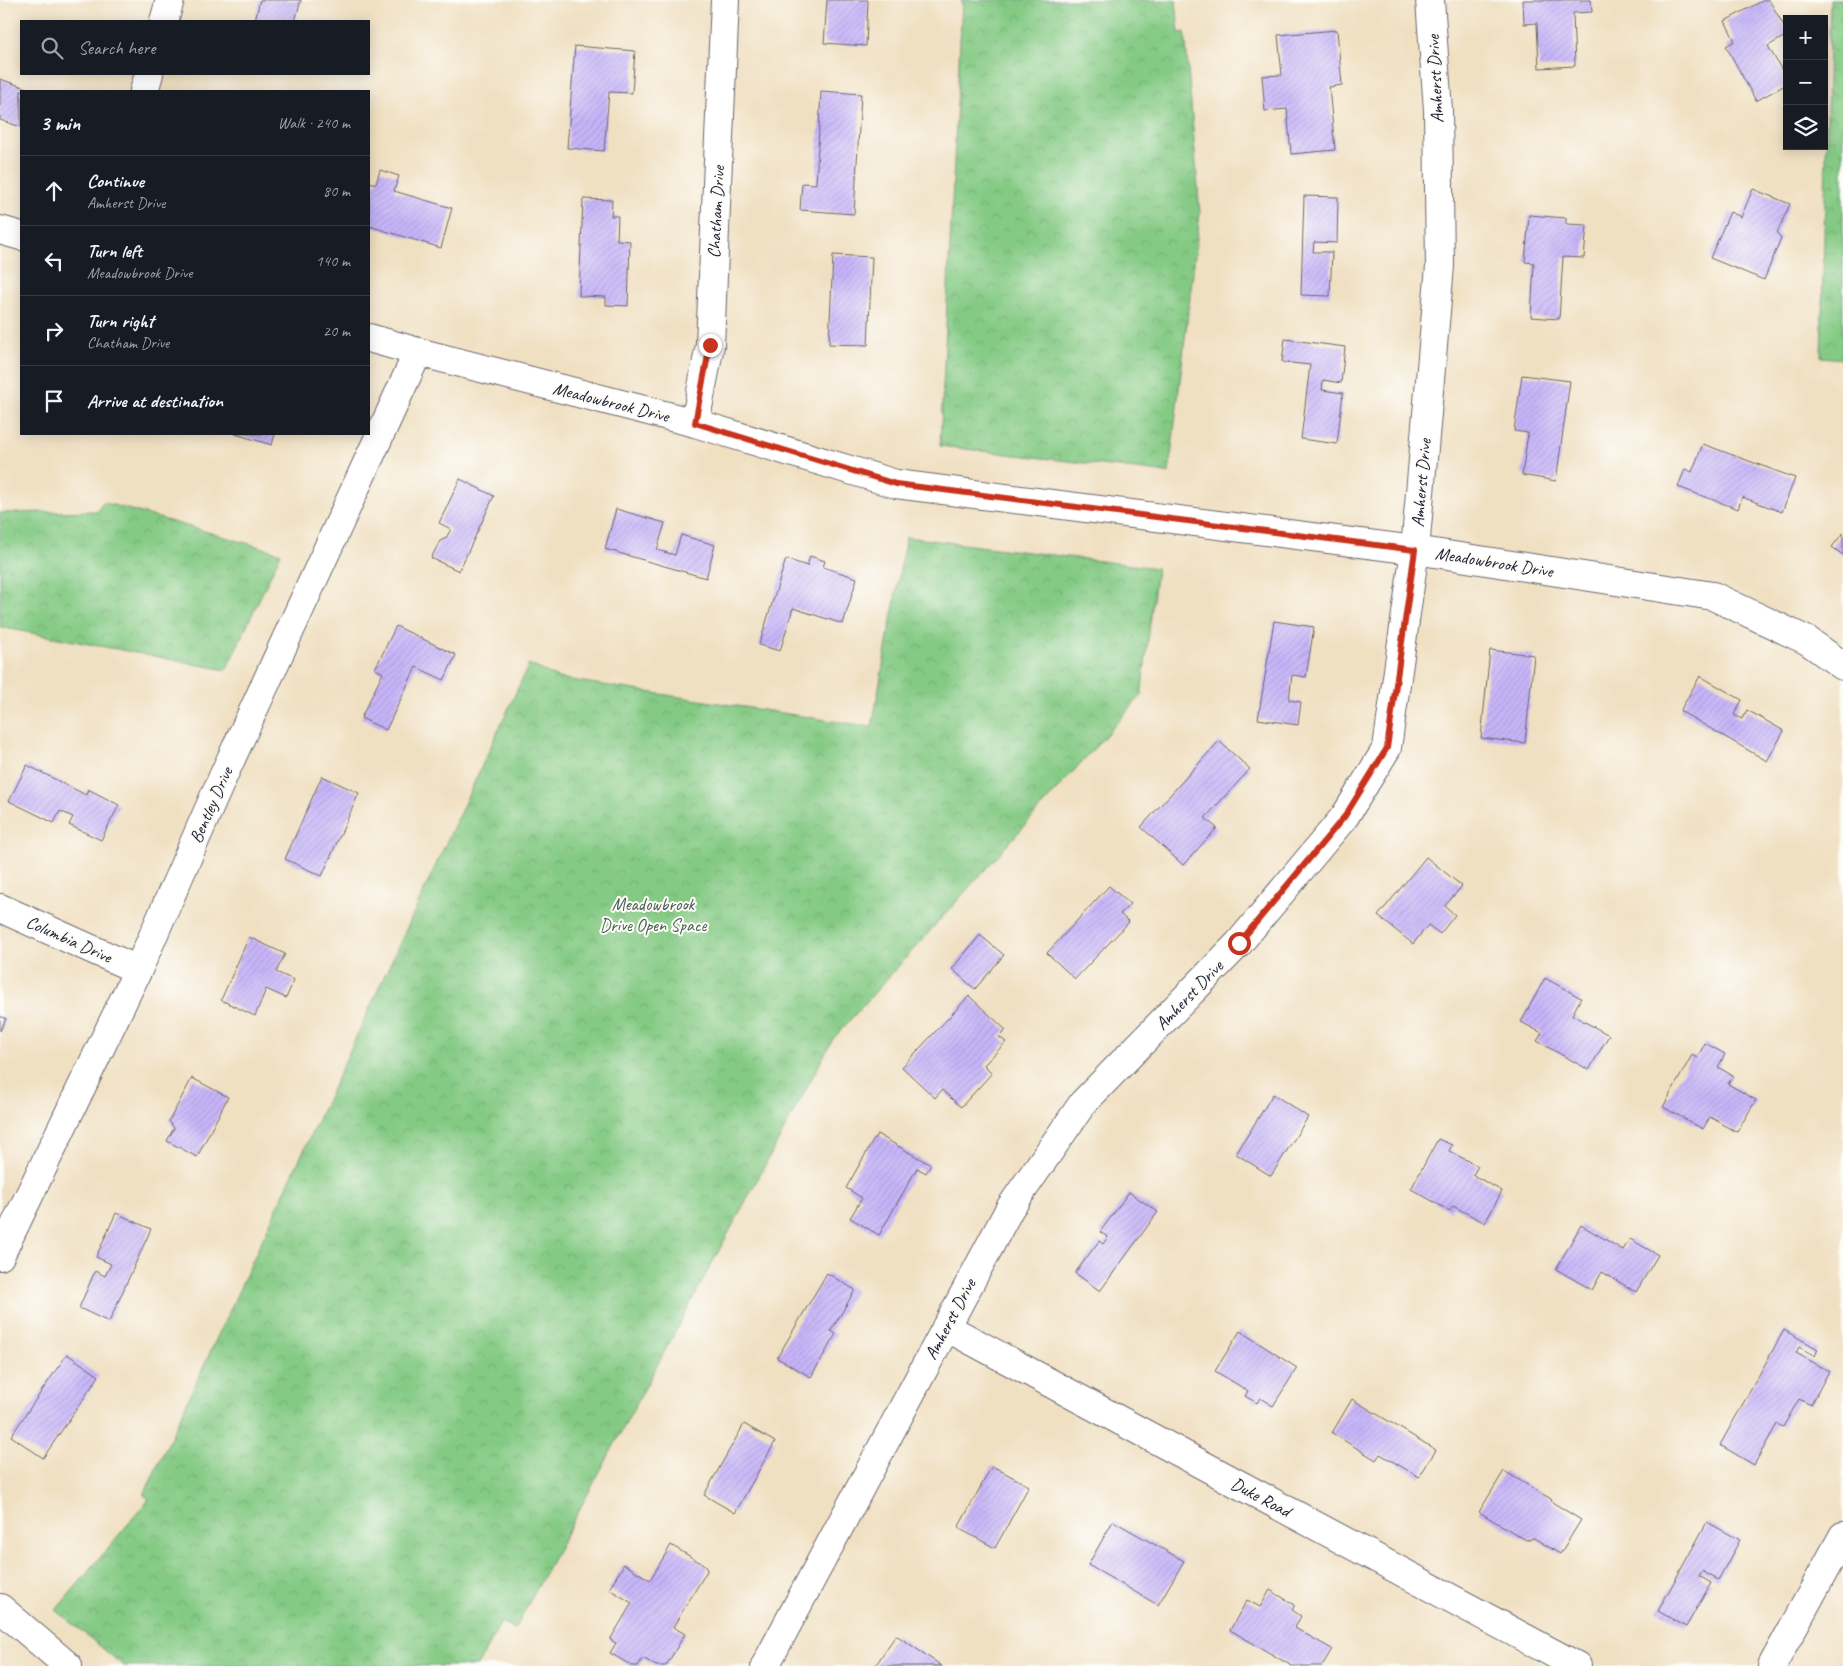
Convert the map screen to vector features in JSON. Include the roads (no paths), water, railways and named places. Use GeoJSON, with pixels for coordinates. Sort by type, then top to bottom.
{"type":"FeatureCollection","features":[{"type":"Feature","properties":{"kind":"street"},"geometry":{"type":"LineString","coordinates":[[164,20],[170,0]]}},
{"type":"Feature","properties":{"kind":"street","name":"Chatham Drive"},"geometry":{"type":"LineString","coordinates":[[695,423],[710,345],[725,0]]}},
{"type":"Feature","properties":{"kind":"street","name":"Amherst Drive"},"geometry":{"type":"LineString","coordinates":[[765,1666],[1010,1208],[1083,1103],[1239,943],[1345,816],[1387,748],[1415,550],[1440,266],[1438,110],[1430,0]]}},
{"type":"Feature","properties":{"kind":"street"},"geometry":{"type":"LineString","coordinates":[[144,90],[149,75]]}},
{"type":"Feature","properties":{"kind":"street"},"geometry":{"type":"LineString","coordinates":[[0,230],[20,236]]}},
{"type":"Feature","properties":{"kind":"street","name":"Meadowbrook Drive"},"geometry":{"type":"LineString","coordinates":[[370,338],[695,423],[896,484],[1415,550],[1712,596],[1808,640],[1843,666]]}},
{"type":"Feature","properties":{"kind":"street","name":"Bentley Drive"},"geometry":{"type":"LineString","coordinates":[[0,1256],[138,970],[225,772],[418,352]]}},
{"type":"Feature","properties":{"kind":"street","name":"Columbia Drive"},"geometry":{"type":"LineString","coordinates":[[0,908],[138,970]]}},
{"type":"Feature","properties":{"kind":"street","name":"Duke Road"},"geometry":{"type":"LineString","coordinates":[[946,1327],[1577,1666]]}},
{"type":"Feature","properties":{"kind":"street"},"geometry":{"type":"LineString","coordinates":[[1772,1666],[1843,1536]]}},
{"type":"Feature","properties":{"kind":"street"},"geometry":{"type":"LineString","coordinates":[[0,1608],[68,1666]]}},
{"type":"Feature","properties":{"kind":"park label","name":"Meadowbrook Drive Open Space"},"geometry":{"type":"Point","coordinates":[653,914]}}]}
